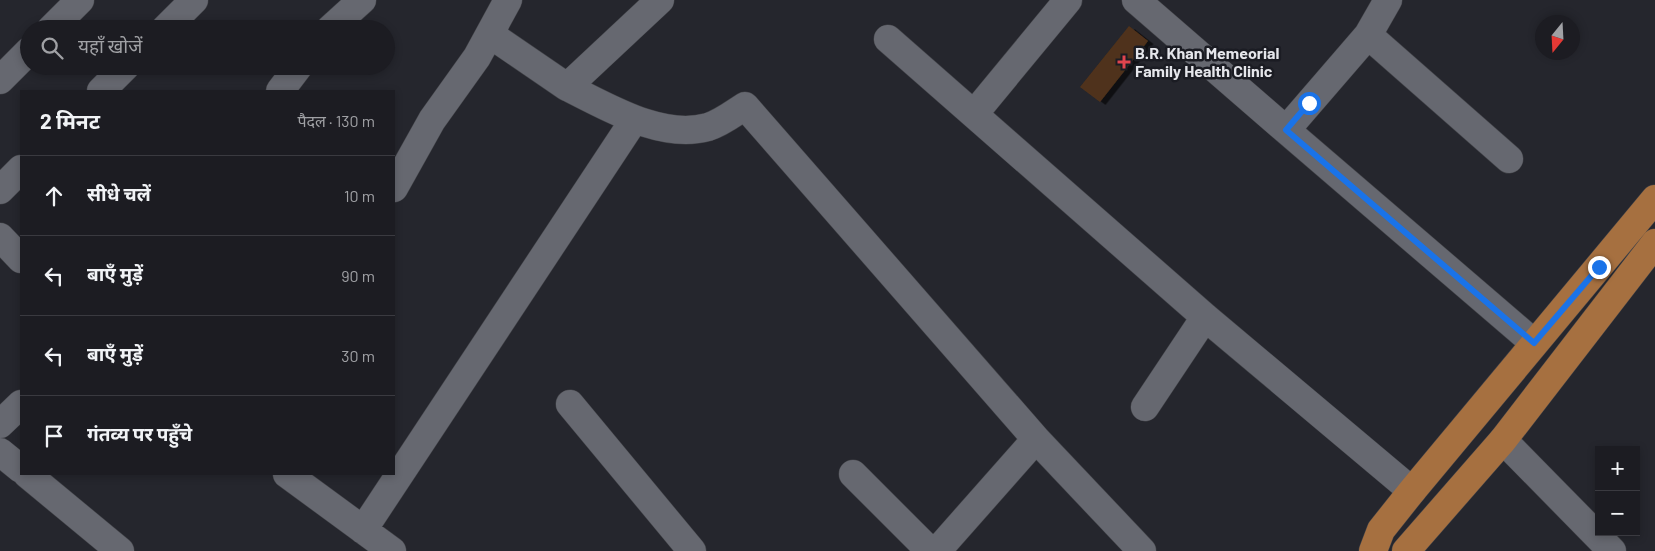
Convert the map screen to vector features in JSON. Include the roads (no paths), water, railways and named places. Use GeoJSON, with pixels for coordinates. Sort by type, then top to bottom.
{"type":"FeatureCollection","features":[{"type":"Feature","properties":{"kind":"main road"},"geometry":{"type":"LineString","coordinates":[[1373,551],[1381,530],[1412,491],[1655,199]]}},
{"type":"Feature","properties":{"kind":"main road"},"geometry":{"type":"LineString","coordinates":[[1406,551],[1503,440],[1655,243]]}},
{"type":"Feature","properties":{"kind":"street"},"geometry":{"type":"LineString","coordinates":[[61,20],[80,0]]}},
{"type":"Feature","properties":{"kind":"street"},"geometry":{"type":"LineString","coordinates":[[174,20],[194,0]]}},
{"type":"Feature","properties":{"kind":"street"},"geometry":{"type":"LineString","coordinates":[[340,20],[362,0]]}},
{"type":"Feature","properties":{"kind":"street"},"geometry":{"type":"LineString","coordinates":[[395,186],[432,120],[491,35],[508,0]]}},
{"type":"Feature","properties":{"kind":"street"},"geometry":{"type":"LineString","coordinates":[[567,87],[660,0]]}},
{"type":"Feature","properties":{"kind":"street"},"geometry":{"type":"LineString","coordinates":[[974,114],[1068,0]]}},
{"type":"Feature","properties":{"kind":"street"},"geometry":{"type":"LineString","coordinates":[[1136,0],[1534,343]]}},
{"type":"Feature","properties":{"kind":"street"},"geometry":{"type":"LineString","coordinates":[[1286,130],[1368,36],[1388,0]]}},
{"type":"Feature","properties":{"kind":"street"},"geometry":{"type":"LineString","coordinates":[[491,35],[567,87],[634,120],[671,129],[709,127],[745,106],[1036,439],[1142,551]]}},
{"type":"Feature","properties":{"kind":"street"},"geometry":{"type":"LineString","coordinates":[[1368,36],[1509,159]]}},
{"type":"Feature","properties":{"kind":"street"},"geometry":{"type":"LineString","coordinates":[[888,39],[1205,318],[1412,491]]}},
{"type":"Feature","properties":{"kind":"street"},"geometry":{"type":"LineString","coordinates":[[0,80],[20,61]]}},
{"type":"Feature","properties":{"kind":"street"},"geometry":{"type":"LineString","coordinates":[[102,90],[117,75]]}},
{"type":"Feature","properties":{"kind":"street"},"geometry":{"type":"LineString","coordinates":[[281,90],[292,75]]}},
{"type":"Feature","properties":{"kind":"street"},"geometry":{"type":"LineString","coordinates":[[363,530],[634,120]]}},
{"type":"Feature","properties":{"kind":"street"},"geometry":{"type":"LineString","coordinates":[[0,190],[20,170]]}},
{"type":"Feature","properties":{"kind":"street"},"geometry":{"type":"LineString","coordinates":[[0,237],[20,258]]}},
{"type":"Feature","properties":{"kind":"street"},"geometry":{"type":"LineString","coordinates":[[1145,407],[1205,318]]}},
{"type":"Feature","properties":{"kind":"street"},"geometry":{"type":"LineString","coordinates":[[570,404],[692,551]]}},
{"type":"Feature","properties":{"kind":"street"},"geometry":{"type":"LineString","coordinates":[[0,424],[20,405]]}},
{"type":"Feature","properties":{"kind":"street"},"geometry":{"type":"LineString","coordinates":[[937,551],[1036,439]]}},
{"type":"Feature","properties":{"kind":"street"},"geometry":{"type":"LineString","coordinates":[[1503,440],[1612,551]]}},
{"type":"Feature","properties":{"kind":"street"},"geometry":{"type":"LineString","coordinates":[[0,452],[20,468]]}},
{"type":"Feature","properties":{"kind":"street"},"geometry":{"type":"LineString","coordinates":[[853,474],[930,551]]}},
{"type":"Feature","properties":{"kind":"street"},"geometry":{"type":"LineString","coordinates":[[28,475],[120,551]]}},
{"type":"Feature","properties":{"kind":"street"},"geometry":{"type":"LineString","coordinates":[[288,475],[392,551]]}},
{"type":"Feature","properties":{"kind":"place","name":"B.R. Khan Memeorial Family Health Clinic"},"geometry":{"type":"Point","coordinates":[1124,62]}}]}
